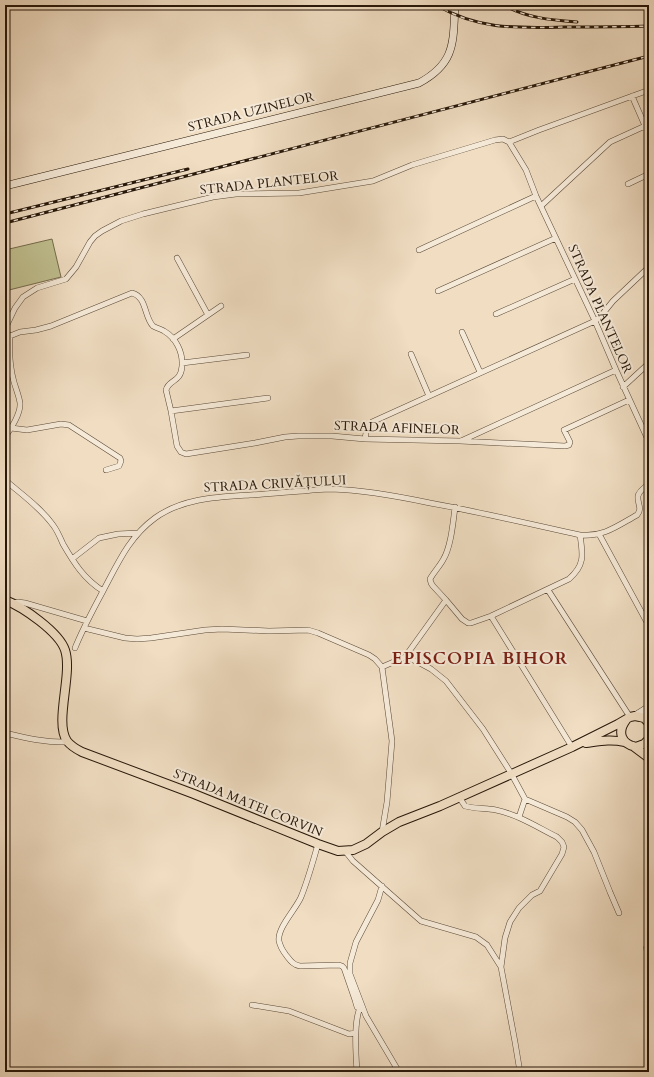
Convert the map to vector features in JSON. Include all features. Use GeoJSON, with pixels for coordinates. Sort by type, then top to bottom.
{"type":"FeatureCollection","features":[{"type":"Feature","properties":{"kind":"main road"},"geometry":{"type":"LineString","coordinates":[[9,602],[22,608],[48,629],[62,644],[65,651],[67,665],[63,719],[65,737],[68,742]]}},
{"type":"Feature","properties":{"kind":"main road"},"geometry":{"type":"LineString","coordinates":[[345,851],[353,850],[366,844],[399,822],[573,746],[630,717],[644,718],[649,723]]}},
{"type":"Feature","properties":{"kind":"main road"},"geometry":{"type":"LineString","coordinates":[[630,717],[622,727],[621,731],[623,739],[649,758]]}},
{"type":"Feature","properties":{"kind":"main road"},"geometry":{"type":"LineString","coordinates":[[573,746],[604,740],[616,740],[636,747],[644,744],[649,739]]}},
{"type":"Feature","properties":{"kind":"main road","name":"STRADA MATEI CORVIN"},"geometry":{"type":"LineString","coordinates":[[68,742],[71,746],[82,752],[194,794],[318,844],[338,851],[345,851]]}},
{"type":"Feature","properties":{"kind":"street","name":"STRADA UZINELOR"},"geometry":{"type":"LineString","coordinates":[[5,186],[419,83],[437,71],[443,65],[449,54],[453,42],[455,8]]}},
{"type":"Feature","properties":{"kind":"street"},"geometry":{"type":"LineString","coordinates":[[509,142],[649,90]]}},
{"type":"Feature","properties":{"kind":"street"},"geometry":{"type":"LineString","coordinates":[[632,96],[649,135]]}},
{"type":"Feature","properties":{"kind":"street"},"geometry":{"type":"LineString","coordinates":[[541,206],[610,142],[645,126]]}},
{"type":"Feature","properties":{"kind":"street","name":"STRADA PLANTELOR"},"geometry":{"type":"LineString","coordinates":[[5,330],[15,308],[23,297],[37,288],[66,279],[95,236],[121,221],[143,214],[213,197],[244,194],[299,193],[373,181],[412,165],[495,140],[503,140],[509,142],[526,170],[536,196],[649,442]]}},
{"type":"Feature","properties":{"kind":"street"},"geometry":{"type":"LineString","coordinates":[[628,184],[649,174]]}},
{"type":"Feature","properties":{"kind":"street"},"geometry":{"type":"LineString","coordinates":[[420,250],[536,196]]}},
{"type":"Feature","properties":{"kind":"street"},"geometry":{"type":"LineString","coordinates":[[438,291],[556,238]]}},
{"type":"Feature","properties":{"kind":"street"},"geometry":{"type":"LineString","coordinates":[[176,258],[208,315]]}},
{"type":"Feature","properties":{"kind":"street"},"geometry":{"type":"LineString","coordinates":[[365,438],[369,424],[594,321],[600,317],[613,301],[649,267]]}},
{"type":"Feature","properties":{"kind":"street"},"geometry":{"type":"LineString","coordinates":[[496,314],[575,279]]}},
{"type":"Feature","properties":{"kind":"street"},"geometry":{"type":"LineString","coordinates":[[5,437],[11,428],[20,404],[12,375],[7,344],[10,336],[20,332],[51,326],[132,293],[136,294],[140,298],[153,326],[168,334],[173,339],[180,349],[182,364],[248,355]]}},
{"type":"Feature","properties":{"kind":"street"},"geometry":{"type":"LineString","coordinates":[[173,339],[221,306]]}},
{"type":"Feature","properties":{"kind":"street"},"geometry":{"type":"LineString","coordinates":[[5,330],[10,336]]}},
{"type":"Feature","properties":{"kind":"street"},"geometry":{"type":"LineString","coordinates":[[462,332],[480,372]]}},
{"type":"Feature","properties":{"kind":"street"},"geometry":{"type":"LineString","coordinates":[[411,354],[429,396]]}},
{"type":"Feature","properties":{"kind":"street"},"geometry":{"type":"LineString","coordinates":[[624,387],[649,363]]}},
{"type":"Feature","properties":{"kind":"street","name":"STRADA AFINELOR"},"geometry":{"type":"LineString","coordinates":[[182,364],[180,375],[166,387],[166,390],[177,446],[181,452],[186,454],[298,436],[332,436],[565,446],[569,445],[570,442],[564,430],[629,400]]}},
{"type":"Feature","properties":{"kind":"street"},"geometry":{"type":"LineString","coordinates":[[460,442],[616,370]]}},
{"type":"Feature","properties":{"kind":"street"},"geometry":{"type":"LineString","coordinates":[[171,411],[268,398]]}},
{"type":"Feature","properties":{"kind":"street"},"geometry":{"type":"LineString","coordinates":[[11,428],[27,430],[61,424],[69,425],[120,458],[121,461],[119,466],[106,470]]}},
{"type":"Feature","properties":{"kind":"street"},"geometry":{"type":"LineString","coordinates":[[5,480],[27,498],[49,521],[57,531],[72,559],[85,576],[103,591]]}},
{"type":"Feature","properties":{"kind":"street"},"geometry":{"type":"LineString","coordinates":[[649,484],[638,497],[640,512],[625,522],[599,534],[649,626]]}},
{"type":"Feature","properties":{"kind":"street","name":"STRADA CRIVĂȚULUI"},"geometry":{"type":"LineString","coordinates":[[75,648],[116,564],[131,540],[154,518],[170,509],[201,499],[330,489],[357,490],[455,507],[580,535],[591,536],[599,534]]}},
{"type":"Feature","properties":{"kind":"street"},"geometry":{"type":"LineString","coordinates":[[455,507],[445,555],[430,579],[433,586],[468,624],[491,616],[570,579],[581,565],[582,558],[580,535]]}},
{"type":"Feature","properties":{"kind":"street"},"geometry":{"type":"LineString","coordinates":[[72,559],[99,538],[118,534],[138,533]]}},
{"type":"Feature","properties":{"kind":"street"},"geometry":{"type":"LineString","coordinates":[[548,590],[630,717],[649,707]]}},
{"type":"Feature","properties":{"kind":"street"},"geometry":{"type":"LineString","coordinates":[[382,667],[405,657],[446,600]]}},
{"type":"Feature","properties":{"kind":"street"},"geometry":{"type":"LineString","coordinates":[[9,602],[25,603],[87,621]]}},
{"type":"Feature","properties":{"kind":"street"},"geometry":{"type":"LineString","coordinates":[[491,616],[573,746]]}},
{"type":"Feature","properties":{"kind":"street"},"geometry":{"type":"LineString","coordinates":[[84,628],[125,638],[137,639],[222,629],[269,631],[308,630],[363,651],[375,659],[382,667],[392,741],[387,802],[382,832]]}},
{"type":"Feature","properties":{"kind":"street"},"geometry":{"type":"LineString","coordinates":[[405,657],[431,668],[446,681],[483,729],[525,799],[567,817],[575,822],[582,830],[594,852],[619,913]]}},
{"type":"Feature","properties":{"kind":"street"},"geometry":{"type":"LineString","coordinates":[[5,733],[29,739],[56,743],[68,742]]}},
{"type":"Feature","properties":{"kind":"street"},"geometry":{"type":"LineString","coordinates":[[459,797],[465,806],[470,808],[496,810],[519,816],[557,837],[562,842],[564,847],[562,854],[540,891],[532,895],[519,908],[510,922],[505,938],[501,967],[516,1042],[520,1072]]}},
{"type":"Feature","properties":{"kind":"street"},"geometry":{"type":"LineString","coordinates":[[519,816],[525,799]]}},
{"type":"Feature","properties":{"kind":"street"},"geometry":{"type":"LineString","coordinates":[[318,844],[301,899],[286,920],[280,932],[279,940],[282,950],[293,964],[300,966],[342,966],[344,968],[356,1005],[359,1007],[361,1006]]}},
{"type":"Feature","properties":{"kind":"street"},"geometry":{"type":"LineString","coordinates":[[345,851],[353,861],[421,921],[476,937],[487,945],[501,967]]}},
{"type":"Feature","properties":{"kind":"street"},"geometry":{"type":"LineString","coordinates":[[382,886],[378,900],[356,942],[350,963],[350,974],[361,1006],[399,1072]]}},
{"type":"Feature","properties":{"kind":"street"},"geometry":{"type":"LineString","coordinates":[[252,1005],[289,1011],[349,1034],[356,1033]]}},
{"type":"Feature","properties":{"kind":"street"},"geometry":{"type":"LineString","coordinates":[[357,1072],[356,1033],[358,1014],[361,1006]]}},
{"type":"Feature","properties":{"kind":"shaded area"},"geometry":{"type":"Polygon","coordinates":[[[52,239],[61,277],[5,291],[5,250],[52,239]]]}},
{"type":"Feature","properties":{"kind":"waterway"},"geometry":{"type":"LineString","coordinates":[[644,947],[649,977]]}},
{"type":"Feature","properties":{"kind":"railway"},"geometry":{"type":"LineString","coordinates":[[436,5],[467,19],[498,26],[530,28],[649,26]]}},
{"type":"Feature","properties":{"kind":"railway"},"geometry":{"type":"LineString","coordinates":[[504,5],[530,16],[577,22]]}},
{"type":"Feature","properties":{"kind":"railway"},"geometry":{"type":"LineString","coordinates":[[5,223],[649,56]]}},
{"type":"Feature","properties":{"kind":"railway"},"geometry":{"type":"LineString","coordinates":[[5,214],[188,169]]}},
{"type":"Feature","properties":{"kind":"district","name":"EPISCOPIA BIHOR"},"geometry":{"type":"Point","coordinates":[480,658]}}]}
